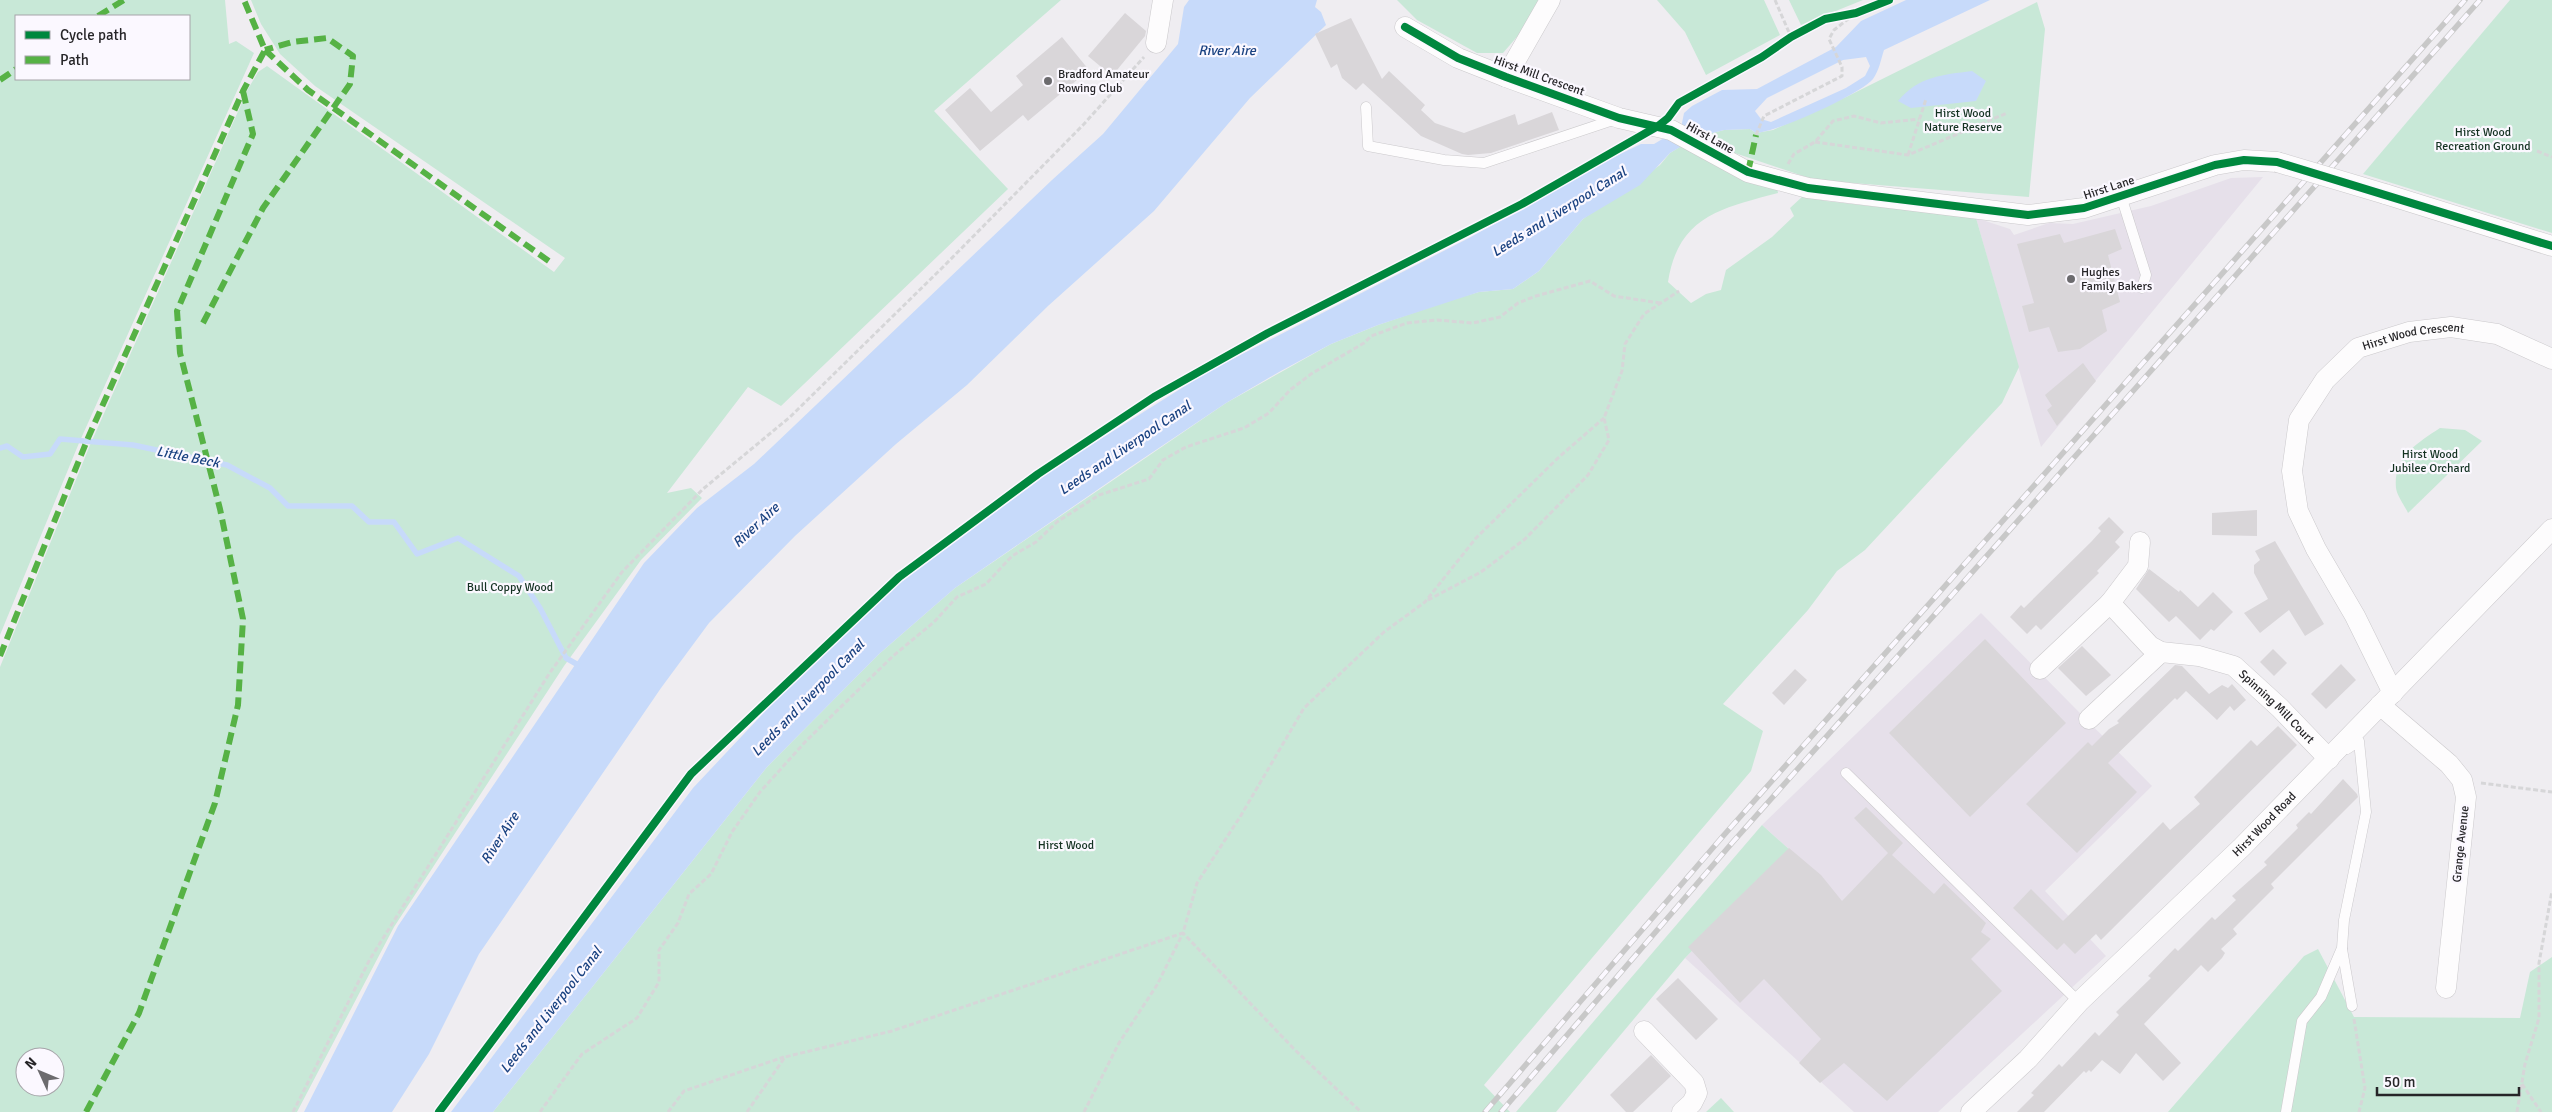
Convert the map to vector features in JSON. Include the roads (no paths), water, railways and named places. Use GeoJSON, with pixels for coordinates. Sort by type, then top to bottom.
{"type":"FeatureCollection","features":[{"type":"Feature","properties":{"kind":"street"},"geometry":{"type":"LineString","coordinates":[[1156,43],[1163,0]]}},
{"type":"Feature","properties":{"kind":"street"},"geometry":{"type":"LineString","coordinates":[[1506,77],[1550,0]]}},
{"type":"Feature","properties":{"kind":"street","name":"Hirst Mill Crescent"},"geometry":{"type":"LineString","coordinates":[[1405,27],[1458,58],[1506,77],[1619,118],[1671,130]]}},
{"type":"Feature","properties":{"kind":"street","name":"Hirst Lane"},"geometry":{"type":"LineString","coordinates":[[1671,130],[1748,172],[1808,188],[2028,215],[2084,208],[2215,165],[2244,160],[2277,162],[2552,246]]}},
{"type":"Feature","properties":{"kind":"street","name":"Hirst Wood Crescent"},"geometry":{"type":"LineString","coordinates":[[2387,699],[2355,616],[2316,549],[2298,511],[2292,471],[2299,420],[2325,380],[2358,348],[2410,332],[2451,327],[2497,334],[2552,359]]}},
{"type":"Feature","properties":{"kind":"street","name":"Hirst Wood Road"},"geometry":{"type":"LineString","coordinates":[[1971,1112],[2028,1059],[2079,1002],[2242,847],[2552,529]]}},
{"type":"Feature","properties":{"kind":"street"},"geometry":{"type":"LineString","coordinates":[[2040,669],[2110,603],[2138,566],[2140,542]]}},
{"type":"Feature","properties":{"kind":"street"},"geometry":{"type":"LineString","coordinates":[[2089,719],[2161,652],[2150,646],[2110,603]]}},
{"type":"Feature","properties":{"kind":"street","name":"Spinning Mill Court"},"geometry":{"type":"LineString","coordinates":[[2161,652],[2199,656],[2234,666],[2280,708],[2324,763]]}},
{"type":"Feature","properties":{"kind":"street","name":"Grange Avenue"},"geometry":{"type":"LineString","coordinates":[[2387,699],[2462,780],[2466,797],[2446,988]]}},
{"type":"Feature","properties":{"kind":"street"},"geometry":{"type":"LineString","coordinates":[[1644,1031],[1694,1083],[1697,1093],[1692,1103],[1682,1112]]}},
{"type":"Feature","properties":{"kind":"lane"},"geometry":{"type":"LineString","coordinates":[[1366,107],[1368,146],[1444,160],[1484,163],[1619,118]]}},
{"type":"Feature","properties":{"kind":"lane"},"geometry":{"type":"LineString","coordinates":[[2121,196],[2146,275],[2142,288]]}},
{"type":"Feature","properties":{"kind":"lane"},"geometry":{"type":"LineString","coordinates":[[2324,763],[2359,741],[2366,812],[2344,920],[2342,948],[2352,1006]]}},
{"type":"Feature","properties":{"kind":"lane"},"geometry":{"type":"LineString","coordinates":[[1846,773],[2079,1002]]}},
{"type":"Feature","properties":{"kind":"lane"},"geometry":{"type":"LineString","coordinates":[[2286,1112],[2302,1021],[2321,997],[2342,948]]}},
{"type":"Feature","properties":{"kind":"water","name":"River Aire"},"geometry":{"type":"Polygon","coordinates":[[[1189,0],[1317,0],[1315,7],[1321,12],[1326,25],[1250,98],[1154,211],[1048,306],[967,385],[896,444],[795,536],[709,623],[661,688],[479,954],[429,1054],[392,1112],[304,1112],[398,926],[644,563],[697,508],[754,464],[1052,180],[1103,134],[1178,44],[1184,7],[1189,0]]]}},
{"type":"Feature","properties":{"kind":"water","name":"Leeds and Liverpool Canal"},"geometry":{"type":"Polygon","coordinates":[[[1906,0],[1990,0],[1884,50],[1873,79],[1852,94],[1817,112],[1766,131],[1756,133],[1750,129],[1724,130],[1697,137],[1670,153],[1640,185],[1583,219],[1539,271],[1513,289],[1479,292],[1378,325],[1331,344],[1279,372],[1226,403],[955,588],[879,654],[767,767],[493,1112],[451,1112],[693,788],[774,702],[890,590],[1059,465],[1209,371],[1469,238],[1616,156],[1641,144],[1654,144],[1681,128],[1684,113],[1692,106],[1722,90],[1757,89],[1836,47],[1861,21],[1906,0]],[[1866,57],[1843,60],[1767,98],[1755,111],[1761,119],[1771,122],[1846,88],[1865,76],[1870,66],[1866,57]]]}},
{"type":"Feature","properties":{"kind":"water"},"geometry":{"type":"Polygon","coordinates":[[[1972,71],[1986,81],[1976,101],[1911,108],[1898,101],[1914,86],[1932,78],[1972,71]]]}},
{"type":"Feature","properties":{"kind":"waterway","name":"Little Beck"},"geometry":{"type":"LineString","coordinates":[[0,448],[7,446],[23,457],[50,454],[60,439],[133,445],[227,465],[270,488],[288,506],[352,506],[369,522],[394,522],[417,554],[458,538],[519,576],[540,608],[566,658],[580,666]]}},
{"type":"Feature","properties":{"kind":"railway"},"geometry":{"type":"LineString","coordinates":[[1485,1112],[1724,835],[2465,0]]}},
{"type":"Feature","properties":{"kind":"railway"},"geometry":{"type":"LineString","coordinates":[[1501,1112],[1732,843],[2480,0]]}},
{"type":"Feature","properties":{"kind":"place","name":"Bradford Amateur Rowing Club"},"geometry":{"type":"Point","coordinates":[1048,81]}},
{"type":"Feature","properties":{"kind":"place","name":"Hughes Family Bakers"},"geometry":{"type":"Point","coordinates":[2071,279]}},
{"type":"Feature","properties":{"kind":"park label","name":"Hirst Wood Nature Reserve"},"geometry":{"type":"Point","coordinates":[1963,120]}},
{"type":"Feature","properties":{"kind":"park label","name":"Hirst Wood Recreation Ground"},"geometry":{"type":"Point","coordinates":[2483,139]}},
{"type":"Feature","properties":{"kind":"park label","name":"Hirst Wood Jubilee Orchard"},"geometry":{"type":"Point","coordinates":[2430,461]}},
{"type":"Feature","properties":{"kind":"park label","name":"Bull Coppy Wood"},"geometry":{"type":"Point","coordinates":[510,587]}},
{"type":"Feature","properties":{"kind":"park label","name":"Hirst Wood"},"geometry":{"type":"Point","coordinates":[1066,845]}}]}
